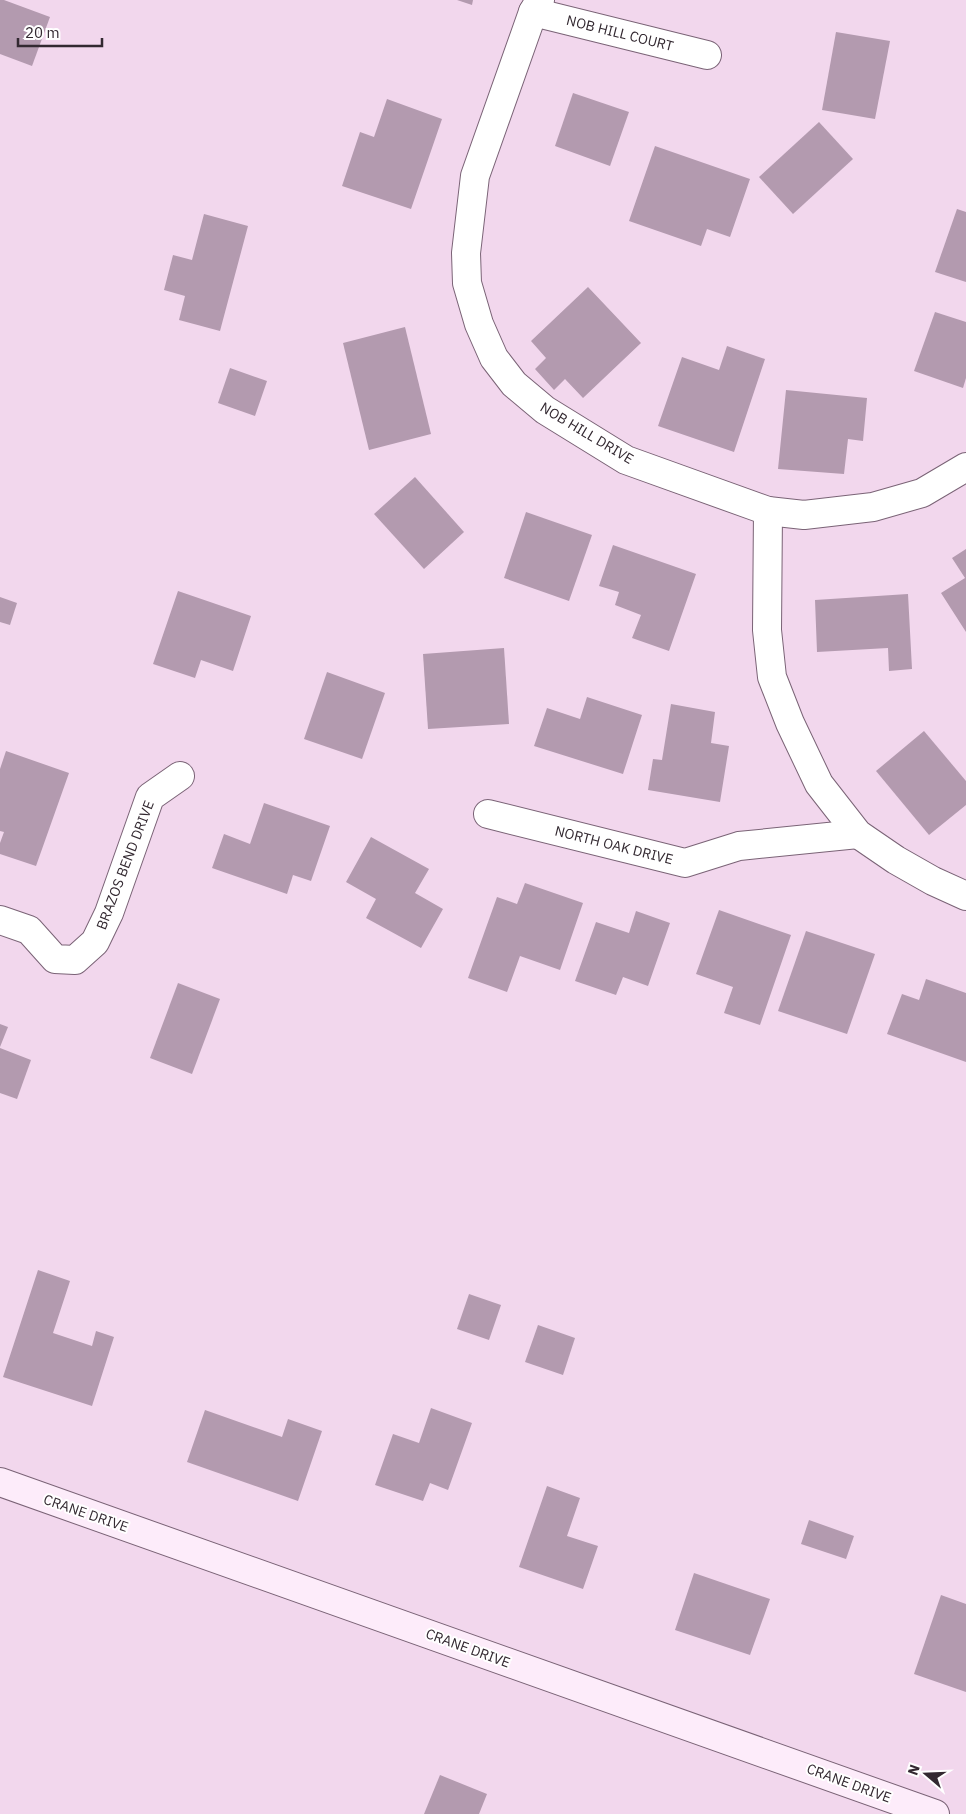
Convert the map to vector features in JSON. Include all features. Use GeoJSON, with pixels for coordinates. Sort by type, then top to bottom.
{"type":"FeatureCollection","features":[{"type":"Feature","properties":{"kind":"street","name":"NOB HILL COURT"},"geometry":{"type":"LineString","coordinates":[[536,6],[707,55]]}},
{"type":"Feature","properties":{"kind":"street","name":"NOB HILL DRIVE"},"geometry":{"type":"LineString","coordinates":[[536,6],[475,176],[466,253],[467,283],[480,324],[494,358],[514,384],[545,410],[626,460],[768,511],[804,515],[873,507],[922,492],[966,467]]}},
{"type":"Feature","properties":{"kind":"street"},"geometry":{"type":"LineString","coordinates":[[768,511],[767,630],[772,677],[790,723],[819,784],[858,834],[896,860],[966,896]]}},
{"type":"Feature","properties":{"kind":"street","name":"BRAZOS BEND DRIVE"},"geometry":{"type":"LineString","coordinates":[[0,920],[29,930],[55,959],[76,960],[96,942],[109,913],[150,797],[180,776]]}},
{"type":"Feature","properties":{"kind":"street","name":"NORTH OAK DRIVE"},"geometry":{"type":"LineString","coordinates":[[488,814],[685,863],[739,846],[858,834]]}},
{"type":"Feature","properties":{"kind":"street","name":"CRANE DRIVE"},"geometry":{"type":"LineString","coordinates":[[0,1482],[935,1814]]}},
{"type":"Feature","properties":{"kind":"building"},"geometry":{"type":"Polygon","coordinates":[[[0,0],[50,17],[32,66],[0,54],[0,0]]]}},
{"type":"Feature","properties":{"kind":"building"},"geometry":{"type":"Polygon","coordinates":[[[457,0],[473,0],[472,5],[457,0]]]}},
{"type":"Feature","properties":{"kind":"building"},"geometry":{"type":"Polygon","coordinates":[[[836,32],[890,41],[875,119],[822,110],[836,32]]]}},
{"type":"Feature","properties":{"kind":"building"},"geometry":{"type":"Polygon","coordinates":[[[573,93],[629,112],[610,166],[555,146],[573,93]]]}},
{"type":"Feature","properties":{"kind":"building"},"geometry":{"type":"Polygon","coordinates":[[[387,99],[442,119],[411,209],[342,186],[360,132],[374,137],[387,99]]]}},
{"type":"Feature","properties":{"kind":"building"},"geometry":{"type":"Polygon","coordinates":[[[819,122],[853,159],[793,214],[759,177],[819,122]]]}},
{"type":"Feature","properties":{"kind":"building"},"geometry":{"type":"Polygon","coordinates":[[[655,146],[750,179],[730,237],[707,229],[701,246],[629,221],[655,146]]]}},
{"type":"Feature","properties":{"kind":"building"},"geometry":{"type":"Polygon","coordinates":[[[957,209],[966,212],[966,282],[935,272],[957,209]]]}},
{"type":"Feature","properties":{"kind":"building"},"geometry":{"type":"Polygon","coordinates":[[[204,214],[248,226],[220,331],[179,320],[185,296],[164,290],[173,255],[192,260],[204,214]]]}},
{"type":"Feature","properties":{"kind":"building"},"geometry":{"type":"Polygon","coordinates":[[[588,287],[641,343],[583,398],[565,379],[554,390],[535,369],[546,358],[531,341],[588,287]]]}},
{"type":"Feature","properties":{"kind":"building"},"geometry":{"type":"Polygon","coordinates":[[[935,312],[966,322],[966,378],[963,388],[914,371],[935,312]]]}},
{"type":"Feature","properties":{"kind":"building"},"geometry":{"type":"Polygon","coordinates":[[[405,327],[431,434],[369,450],[343,343],[405,327]]]}},
{"type":"Feature","properties":{"kind":"building"},"geometry":{"type":"Polygon","coordinates":[[[727,346],[765,359],[734,452],[658,426],[682,357],[719,370],[727,346]]]}},
{"type":"Feature","properties":{"kind":"building"},"geometry":{"type":"Polygon","coordinates":[[[230,368],[267,381],[255,416],[218,403],[230,368]]]}},
{"type":"Feature","properties":{"kind":"building"},"geometry":{"type":"Polygon","coordinates":[[[786,390],[867,398],[863,441],[848,439],[844,474],[778,469],[786,390]]]}},
{"type":"Feature","properties":{"kind":"building"},"geometry":{"type":"Polygon","coordinates":[[[415,477],[464,532],[424,569],[374,514],[415,477]]]}},
{"type":"Feature","properties":{"kind":"building"},"geometry":{"type":"Polygon","coordinates":[[[526,512],[592,535],[569,601],[504,578],[526,512]]]}},
{"type":"Feature","properties":{"kind":"building"},"geometry":{"type":"Polygon","coordinates":[[[613,545],[696,574],[669,651],[632,638],[641,615],[615,605],[619,592],[599,586],[613,545]]]}},
{"type":"Feature","properties":{"kind":"building"},"geometry":{"type":"Polygon","coordinates":[[[966,549],[966,632],[941,593],[965,578],[952,558],[966,549]]]}},
{"type":"Feature","properties":{"kind":"building"},"geometry":{"type":"Polygon","coordinates":[[[178,591],[251,616],[233,671],[201,660],[195,678],[153,664],[178,591]]]}},
{"type":"Feature","properties":{"kind":"building"},"geometry":{"type":"Polygon","coordinates":[[[908,594],[912,669],[889,671],[888,648],[817,652],[815,600],[908,594]]]}},
{"type":"Feature","properties":{"kind":"building"},"geometry":{"type":"Polygon","coordinates":[[[0,597],[17,603],[10,625],[0,622],[0,597]]]}},
{"type":"Feature","properties":{"kind":"building"},"geometry":{"type":"Polygon","coordinates":[[[504,648],[509,724],[428,729],[423,654],[504,648]]]}},
{"type":"Feature","properties":{"kind":"building"},"geometry":{"type":"Polygon","coordinates":[[[327,672],[385,693],[362,759],[304,739],[327,672]]]}},
{"type":"Feature","properties":{"kind":"building"},"geometry":{"type":"Polygon","coordinates":[[[587,697],[642,715],[623,774],[534,746],[547,708],[580,719],[587,697]]]}},
{"type":"Feature","properties":{"kind":"building"},"geometry":{"type":"Polygon","coordinates":[[[671,704],[715,712],[711,743],[729,746],[720,802],[648,790],[653,759],[662,760],[671,704]]]}},
{"type":"Feature","properties":{"kind":"building"},"geometry":{"type":"Polygon","coordinates":[[[924,731],[966,781],[966,805],[929,835],[876,771],[924,731]]]}},
{"type":"Feature","properties":{"kind":"building"},"geometry":{"type":"Polygon","coordinates":[[[6,751],[69,773],[36,866],[0,854],[0,843],[4,832],[0,831],[0,769],[6,751]]]}},
{"type":"Feature","properties":{"kind":"building"},"geometry":{"type":"Polygon","coordinates":[[[264,803],[330,826],[311,881],[293,875],[287,894],[212,868],[224,834],[250,844],[264,803]]]}},
{"type":"Feature","properties":{"kind":"building"},"geometry":{"type":"Polygon","coordinates":[[[371,837],[429,869],[415,893],[443,909],[421,948],[366,918],[376,899],[346,882],[371,837]]]}},
{"type":"Feature","properties":{"kind":"building"},"geometry":{"type":"Polygon","coordinates":[[[525,883],[583,903],[560,970],[520,956],[507,992],[468,978],[497,897],[517,904],[525,883]]]}},
{"type":"Feature","properties":{"kind":"building"},"geometry":{"type":"Polygon","coordinates":[[[719,910],[791,935],[760,1025],[724,1013],[733,987],[696,974],[719,910]]]}},
{"type":"Feature","properties":{"kind":"building"},"geometry":{"type":"Polygon","coordinates":[[[636,911],[670,923],[648,986],[623,977],[616,995],[575,981],[596,922],[629,933],[636,911]]]}},
{"type":"Feature","properties":{"kind":"building"},"geometry":{"type":"Polygon","coordinates":[[[806,931],[875,954],[847,1034],[778,1011],[806,931]]]}},
{"type":"Feature","properties":{"kind":"building"},"geometry":{"type":"Polygon","coordinates":[[[926,979],[966,993],[966,1062],[887,1034],[902,994],[919,1000],[926,979]]]}},
{"type":"Feature","properties":{"kind":"building"},"geometry":{"type":"Polygon","coordinates":[[[178,983],[220,999],[192,1074],[150,1058],[178,983]]]}},
{"type":"Feature","properties":{"kind":"building"},"geometry":{"type":"Polygon","coordinates":[[[0,1024],[8,1027],[0,1047],[0,1024]]]}},
{"type":"Feature","properties":{"kind":"building"},"geometry":{"type":"Polygon","coordinates":[[[0,1048],[31,1060],[17,1099],[0,1093],[0,1048]]]}},
{"type":"Feature","properties":{"kind":"building"},"geometry":{"type":"Polygon","coordinates":[[[38,1270],[70,1281],[53,1333],[92,1346],[96,1331],[114,1337],[92,1406],[3,1377],[38,1270]]]}},
{"type":"Feature","properties":{"kind":"building"},"geometry":{"type":"Polygon","coordinates":[[[469,1294],[501,1305],[489,1340],[457,1329],[469,1294]]]}},
{"type":"Feature","properties":{"kind":"building"},"geometry":{"type":"Polygon","coordinates":[[[538,1325],[575,1338],[563,1375],[525,1362],[538,1325]]]}},
{"type":"Feature","properties":{"kind":"building"},"geometry":{"type":"Polygon","coordinates":[[[431,1408],[472,1423],[448,1490],[430,1483],[423,1501],[375,1485],[393,1434],[419,1443],[431,1408]]]}},
{"type":"Feature","properties":{"kind":"building"},"geometry":{"type":"Polygon","coordinates":[[[205,1410],[282,1437],[288,1419],[322,1431],[298,1501],[187,1462],[205,1410]]]}},
{"type":"Feature","properties":{"kind":"building"},"geometry":{"type":"Polygon","coordinates":[[[547,1486],[580,1498],[567,1536],[598,1546],[583,1589],[519,1567],[547,1486]]]}},
{"type":"Feature","properties":{"kind":"building"},"geometry":{"type":"Polygon","coordinates":[[[809,1520],[854,1536],[846,1559],[801,1544],[809,1520]]]}},
{"type":"Feature","properties":{"kind":"building"},"geometry":{"type":"Polygon","coordinates":[[[694,1573],[770,1599],[750,1655],[675,1630],[694,1573]]]}},
{"type":"Feature","properties":{"kind":"building"},"geometry":{"type":"Polygon","coordinates":[[[941,1595],[966,1604],[966,1692],[914,1674],[941,1595]]]}},
{"type":"Feature","properties":{"kind":"building"},"geometry":{"type":"Polygon","coordinates":[[[440,1775],[487,1794],[479,1814],[424,1814],[440,1775]]]}}]}
